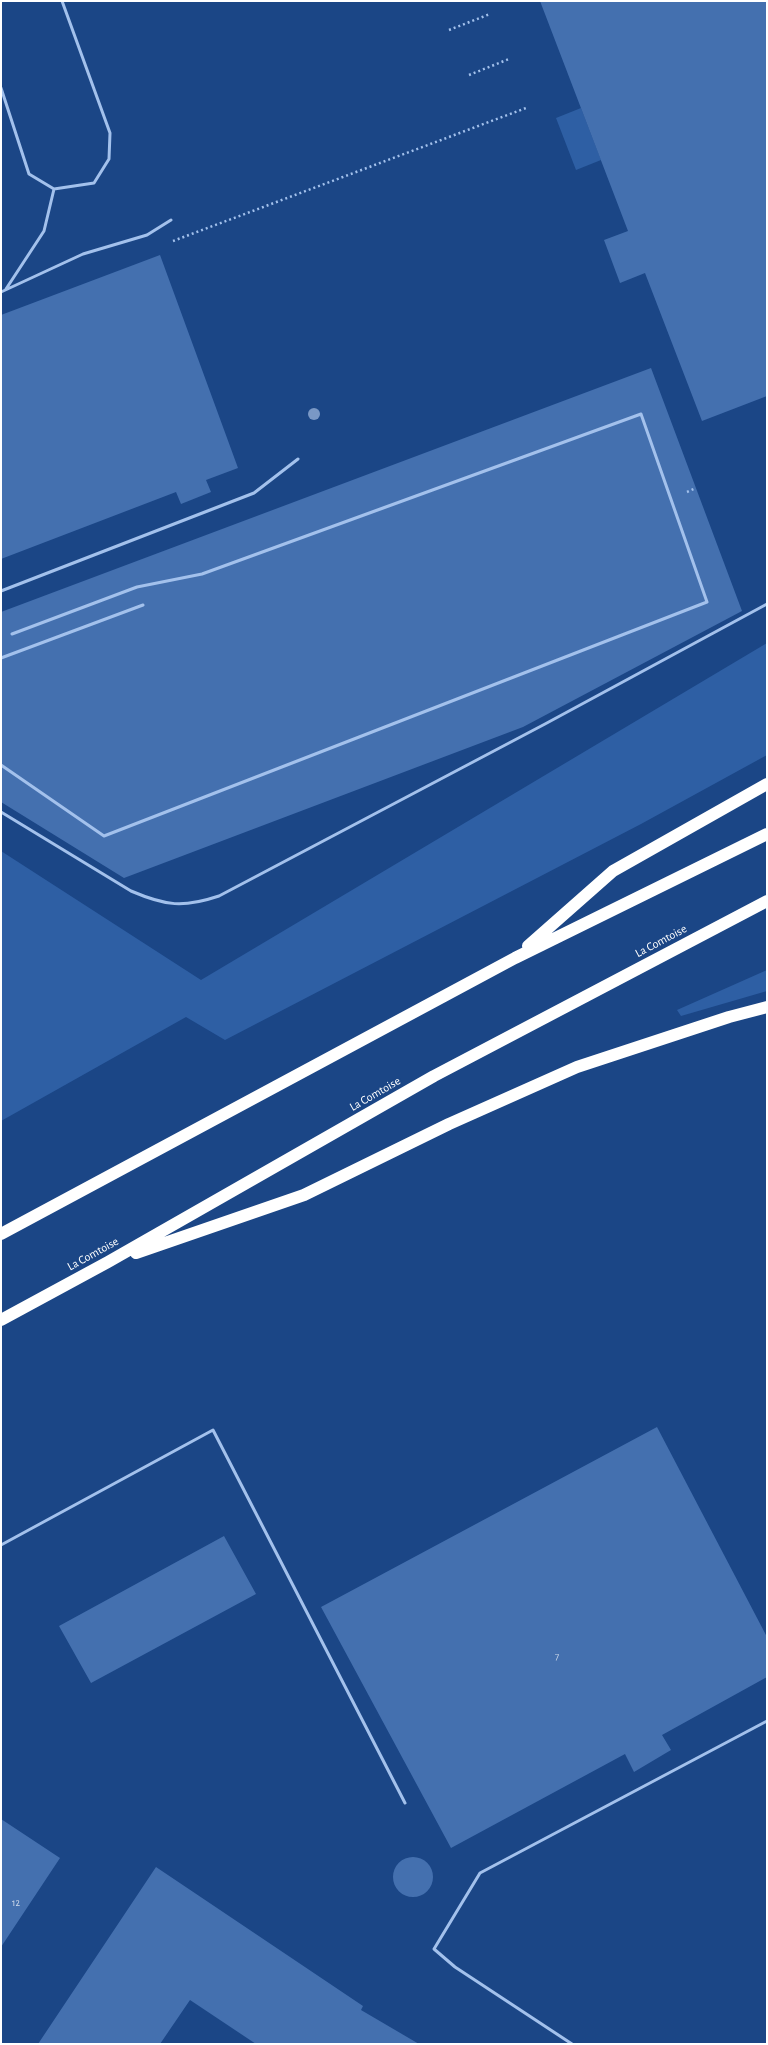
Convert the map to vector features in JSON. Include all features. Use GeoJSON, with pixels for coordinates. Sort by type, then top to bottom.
{"type":"FeatureCollection","features":[{"type":"Feature","properties":{"kind":"highway"},"geometry":{"type":"LineString","coordinates":[[515,958],[614,871],[767,784]]}},
{"type":"Feature","properties":{"kind":"highway"},"geometry":{"type":"LineString","coordinates":[[1,1234],[515,958],[767,834]]}},
{"type":"Feature","properties":{"kind":"highway","name":"La Comtoise"},"geometry":{"type":"LineString","coordinates":[[1,1320],[108,1262],[434,1076],[767,901]]}},
{"type":"Feature","properties":{"kind":"highway"},"geometry":{"type":"LineString","coordinates":[[108,1262],[304,1195],[449,1124],[577,1067],[729,1017],[767,1007]]}},
{"type":"Feature","properties":{"kind":"lane"},"geometry":{"type":"LineString","coordinates":[[1,88],[29,174],[54,189],[94,183],[109,159],[110,133],[62,1]]}},
{"type":"Feature","properties":{"kind":"lane"},"geometry":{"type":"LineString","coordinates":[[3,292],[44,231],[54,189]]}},
{"type":"Feature","properties":{"kind":"lane"},"geometry":{"type":"LineString","coordinates":[[3,292],[83,254],[147,235],[171,220]]}},
{"type":"Feature","properties":{"kind":"lane"},"geometry":{"type":"LineString","coordinates":[[1,765],[104,836],[707,602],[641,414],[202,574],[137,587],[12,634]]}},
{"type":"Feature","properties":{"kind":"lane"},"geometry":{"type":"LineString","coordinates":[[1,591],[254,493],[298,459]]}},
{"type":"Feature","properties":{"kind":"lane"},"geometry":{"type":"LineString","coordinates":[[1,812],[131,891],[151,900],[175,905],[197,904],[219,896],[349,828],[767,604]]}},
{"type":"Feature","properties":{"kind":"lane"},"geometry":{"type":"LineString","coordinates":[[1,658],[143,605]]}},
{"type":"Feature","properties":{"kind":"lane"},"geometry":{"type":"LineString","coordinates":[[1,1545],[213,1430],[405,1803]]}},
{"type":"Feature","properties":{"kind":"lane"},"geometry":{"type":"LineString","coordinates":[[572,2044],[455,1967],[434,1949],[480,1873],[767,1721]]}},
{"type":"Feature","properties":{"kind":"path"},"geometry":{"type":"LineString","coordinates":[[449,30],[490,14]]}},
{"type":"Feature","properties":{"kind":"path"},"geometry":{"type":"LineString","coordinates":[[469,75],[509,60]]}},
{"type":"Feature","properties":{"kind":"path"},"geometry":{"type":"LineString","coordinates":[[173,241],[526,108]]}},
{"type":"Feature","properties":{"kind":"shaded area"},"geometry":{"type":"Polygon","coordinates":[[[581,108],[601,160],[576,170],[556,118],[581,108]]]}},
{"type":"Feature","properties":{"kind":"shaded area"},"geometry":{"type":"Polygon","coordinates":[[[767,643],[767,755],[641,824],[225,1040],[186,1017],[1,1121],[1,851],[201,980],[767,643]]]}},
{"type":"Feature","properties":{"kind":"shaded area"},"geometry":{"type":"Polygon","coordinates":[[[767,970],[767,991],[681,1016],[677,1010],[767,970]]]}},
{"type":"Feature","properties":{"kind":"building"},"geometry":{"type":"Polygon","coordinates":[[[540,1],[767,1],[767,396],[702,421],[645,273],[620,283],[604,240],[628,231],[540,1]]]}},
{"type":"Feature","properties":{"kind":"building"},"geometry":{"type":"Polygon","coordinates":[[[160,255],[238,468],[206,480],[211,492],[181,504],[176,492],[1,559],[1,315],[160,255]]]}},
{"type":"Feature","properties":{"kind":"building"},"geometry":{"type":"Polygon","coordinates":[[[651,368],[742,611],[523,727],[124,878],[1,802],[1,612],[651,368]]]}},
{"type":"Feature","properties":{"kind":"building"},"geometry":{"type":"Polygon","coordinates":[[[657,1427],[767,1637],[767,1677],[662,1735],[671,1750],[634,1772],[625,1754],[451,1848],[321,1607],[657,1427]]]}},
{"type":"Feature","properties":{"kind":"building"},"geometry":{"type":"Polygon","coordinates":[[[224,1536],[256,1594],[91,1683],[59,1626],[224,1536]]]}},
{"type":"Feature","properties":{"kind":"building"},"geometry":{"type":"Polygon","coordinates":[[[1,1819],[60,1858],[1,1947],[1,1819]]]}},
{"type":"Feature","properties":{"kind":"building"},"geometry":{"type":"Polygon","coordinates":[[[417,1857],[424,1860],[430,1866],[433,1877],[432,1885],[424,1894],[417,1897],[409,1897],[402,1894],[394,1885],[393,1873],[396,1866],[405,1858],[417,1857]]]}},
{"type":"Feature","properties":{"kind":"building"},"geometry":{"type":"Polygon","coordinates":[[[156,1867],[363,2006],[361,2010],[419,2044],[256,2044],[190,2000],[160,2044],[38,2044],[156,1867]]]}}]}
